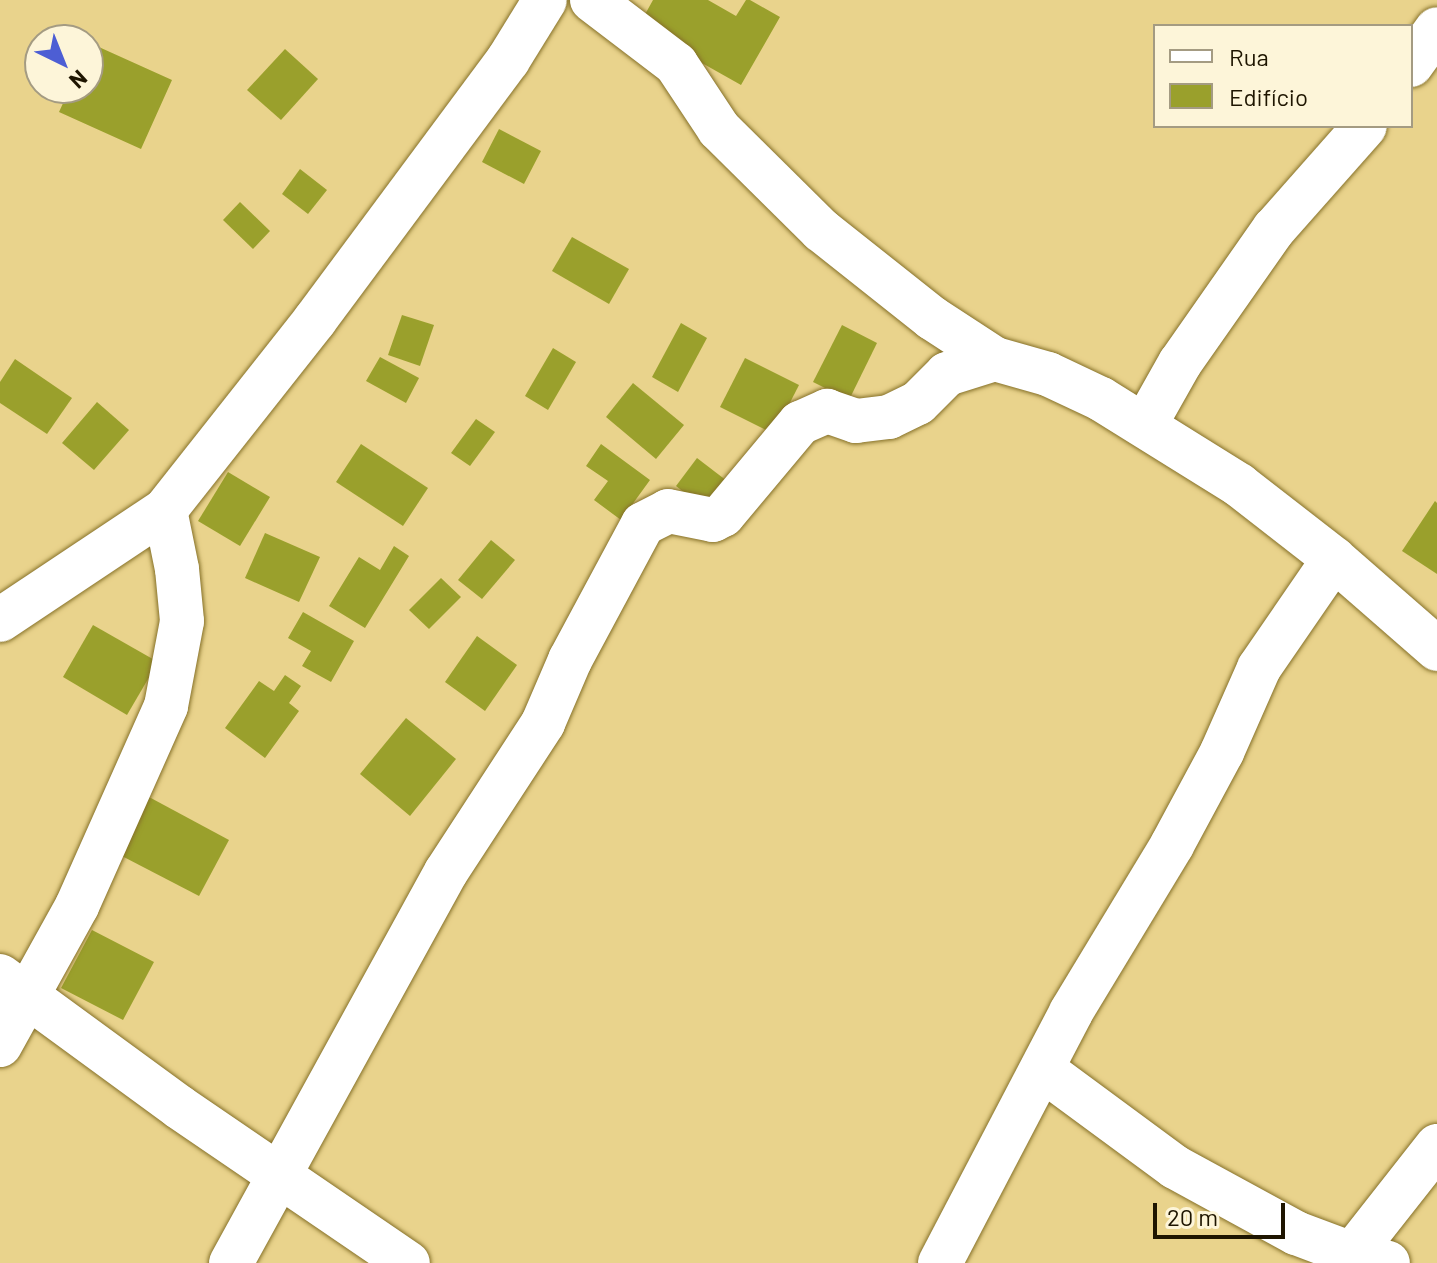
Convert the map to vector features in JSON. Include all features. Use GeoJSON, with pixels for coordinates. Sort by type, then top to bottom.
{"type":"FeatureCollection","features":[{"type":"Feature","properties":{"kind":"street"},"geometry":{"type":"LineString","coordinates":[[0,620],[165,510],[315,320],[508,60],[545,0]]}},
{"type":"Feature","properties":{"kind":"street"},"geometry":{"type":"LineString","coordinates":[[592,0],[676,64],[719,129],[821,230],[932,318],[995,359],[1048,374],[1145,425],[1239,485],[1334,559],[1437,649]]}},
{"type":"Feature","properties":{"kind":"street"},"geometry":{"type":"LineString","coordinates":[[1413,62],[1437,29]]}},
{"type":"Feature","properties":{"kind":"street"},"geometry":{"type":"LineString","coordinates":[[1145,425],[1180,363],[1274,229],[1363,128]]}},
{"type":"Feature","properties":{"kind":"street"},"geometry":{"type":"LineString","coordinates":[[231,1263],[446,872],[543,723],[570,660],[643,524],[668,511],[713,520],[732,506],[800,423],[827,411],[856,421],[889,417],[918,403],[947,374],[995,359]]}},
{"type":"Feature","properties":{"kind":"street"},"geometry":{"type":"LineString","coordinates":[[0,1045],[15,986],[77,906],[166,706],[182,621],[177,569],[165,510]]}},
{"type":"Feature","properties":{"kind":"street"},"geometry":{"type":"LineString","coordinates":[[940,1263],[1110,945],[1180,831],[1222,752],[1259,668],[1334,559]]}},
{"type":"Feature","properties":{"kind":"street"},"geometry":{"type":"LineString","coordinates":[[15,986],[179,1107],[281,1173],[408,1263]]}},
{"type":"Feature","properties":{"kind":"street"},"geometry":{"type":"LineString","coordinates":[[1042,1069],[1175,1167],[1296,1233],[1362,1260],[1437,1146]]}},
{"type":"Feature","properties":{"kind":"building"},"geometry":{"type":"Polygon","coordinates":[[[653,0],[708,0],[736,16],[746,0],[750,0],[780,17],[741,85],[638,27],[653,0]]]}},
{"type":"Feature","properties":{"kind":"building"},"geometry":{"type":"Polygon","coordinates":[[[104,49],[172,80],[141,149],[59,112],[63,104],[104,104],[104,49]]]}},
{"type":"Feature","properties":{"kind":"building"},"geometry":{"type":"Polygon","coordinates":[[[285,49],[318,79],[281,120],[247,90],[285,49]]]}},
{"type":"Feature","properties":{"kind":"building"},"geometry":{"type":"Polygon","coordinates":[[[499,129],[541,151],[524,184],[482,162],[499,129]]]}},
{"type":"Feature","properties":{"kind":"building"},"geometry":{"type":"Polygon","coordinates":[[[300,169],[327,190],[308,214],[282,194],[300,169]]]}},
{"type":"Feature","properties":{"kind":"building"},"geometry":{"type":"Polygon","coordinates":[[[240,202],[270,231],[253,249],[223,220],[240,202]]]}},
{"type":"Feature","properties":{"kind":"building"},"geometry":{"type":"Polygon","coordinates":[[[572,237],[629,269],[609,304],[552,271],[572,237]]]}},
{"type":"Feature","properties":{"kind":"building"},"geometry":{"type":"Polygon","coordinates":[[[402,315],[434,325],[420,366],[388,355],[402,315]]]}},
{"type":"Feature","properties":{"kind":"building"},"geometry":{"type":"Polygon","coordinates":[[[681,323],[707,338],[678,392],[652,377],[681,323]]]}},
{"type":"Feature","properties":{"kind":"building"},"geometry":{"type":"Polygon","coordinates":[[[842,325],[877,343],[849,400],[813,382],[842,325]]]}},
{"type":"Feature","properties":{"kind":"building"},"geometry":{"type":"Polygon","coordinates":[[[553,348],[576,362],[548,410],[525,396],[553,348]]]}},
{"type":"Feature","properties":{"kind":"building"},"geometry":{"type":"Polygon","coordinates":[[[380,357],[419,378],[406,403],[366,381],[380,357]]]}},
{"type":"Feature","properties":{"kind":"building"},"geometry":{"type":"Polygon","coordinates":[[[745,358],[799,385],[774,434],[720,407],[745,358]]]}},
{"type":"Feature","properties":{"kind":"building"},"geometry":{"type":"Polygon","coordinates":[[[15,359],[72,398],[47,434],[0,403],[0,382],[15,359]]]}},
{"type":"Feature","properties":{"kind":"building"},"geometry":{"type":"Polygon","coordinates":[[[633,383],[684,425],[656,459],[606,417],[633,383]]]}},
{"type":"Feature","properties":{"kind":"building"},"geometry":{"type":"Polygon","coordinates":[[[97,402],[129,430],[94,470],[62,443],[97,402]]]}},
{"type":"Feature","properties":{"kind":"building"},"geometry":{"type":"Polygon","coordinates":[[[476,419],[495,432],[470,466],[451,453],[476,419]]]}},
{"type":"Feature","properties":{"kind":"building"},"geometry":{"type":"Polygon","coordinates":[[[361,444],[428,488],[403,526],[336,482],[361,444]]]}},
{"type":"Feature","properties":{"kind":"building"},"geometry":{"type":"Polygon","coordinates":[[[601,444],[650,480],[621,520],[594,500],[608,481],[586,466],[601,444]]]}},
{"type":"Feature","properties":{"kind":"building"},"geometry":{"type":"Polygon","coordinates":[[[697,458],[727,481],[705,509],[676,486],[697,458]]]}},
{"type":"Feature","properties":{"kind":"building"},"geometry":{"type":"Polygon","coordinates":[[[228,472],[270,497],[240,546],[198,521],[228,472]]]}},
{"type":"Feature","properties":{"kind":"building"},"geometry":{"type":"Polygon","coordinates":[[[1435,501],[1437,503],[1437,574],[1402,551],[1435,501]]]}},
{"type":"Feature","properties":{"kind":"building"},"geometry":{"type":"Polygon","coordinates":[[[265,533],[320,557],[299,602],[245,578],[265,533]]]}},
{"type":"Feature","properties":{"kind":"building"},"geometry":{"type":"Polygon","coordinates":[[[491,540],[515,560],[482,599],[458,580],[491,540]]]}},
{"type":"Feature","properties":{"kind":"building"},"geometry":{"type":"Polygon","coordinates":[[[394,546],[409,556],[365,628],[329,606],[359,557],[380,570],[394,546]]]}},
{"type":"Feature","properties":{"kind":"building"},"geometry":{"type":"Polygon","coordinates":[[[441,578],[461,597],[429,629],[409,610],[441,578]]]}},
{"type":"Feature","properties":{"kind":"building"},"geometry":{"type":"Polygon","coordinates":[[[303,612],[354,641],[331,682],[302,666],[311,651],[288,638],[303,612]]]}},
{"type":"Feature","properties":{"kind":"building"},"geometry":{"type":"Polygon","coordinates":[[[93,625],[158,662],[127,715],[63,677],[93,625]]]}},
{"type":"Feature","properties":{"kind":"building"},"geometry":{"type":"Polygon","coordinates":[[[477,636],[517,665],[485,711],[445,682],[477,636]]]}},
{"type":"Feature","properties":{"kind":"building"},"geometry":{"type":"Polygon","coordinates":[[[285,675],[301,686],[289,703],[299,711],[265,758],[225,728],[259,681],[274,691],[285,675]]]}},
{"type":"Feature","properties":{"kind":"building"},"geometry":{"type":"Polygon","coordinates":[[[406,718],[456,759],[410,816],[360,774],[406,718]]]}},
{"type":"Feature","properties":{"kind":"building"},"geometry":{"type":"Polygon","coordinates":[[[149,797],[229,840],[199,896],[118,854],[149,797]]]}},
{"type":"Feature","properties":{"kind":"building"},"geometry":{"type":"Polygon","coordinates":[[[92,930],[154,962],[123,1020],[61,988],[92,930]]]}}]}
